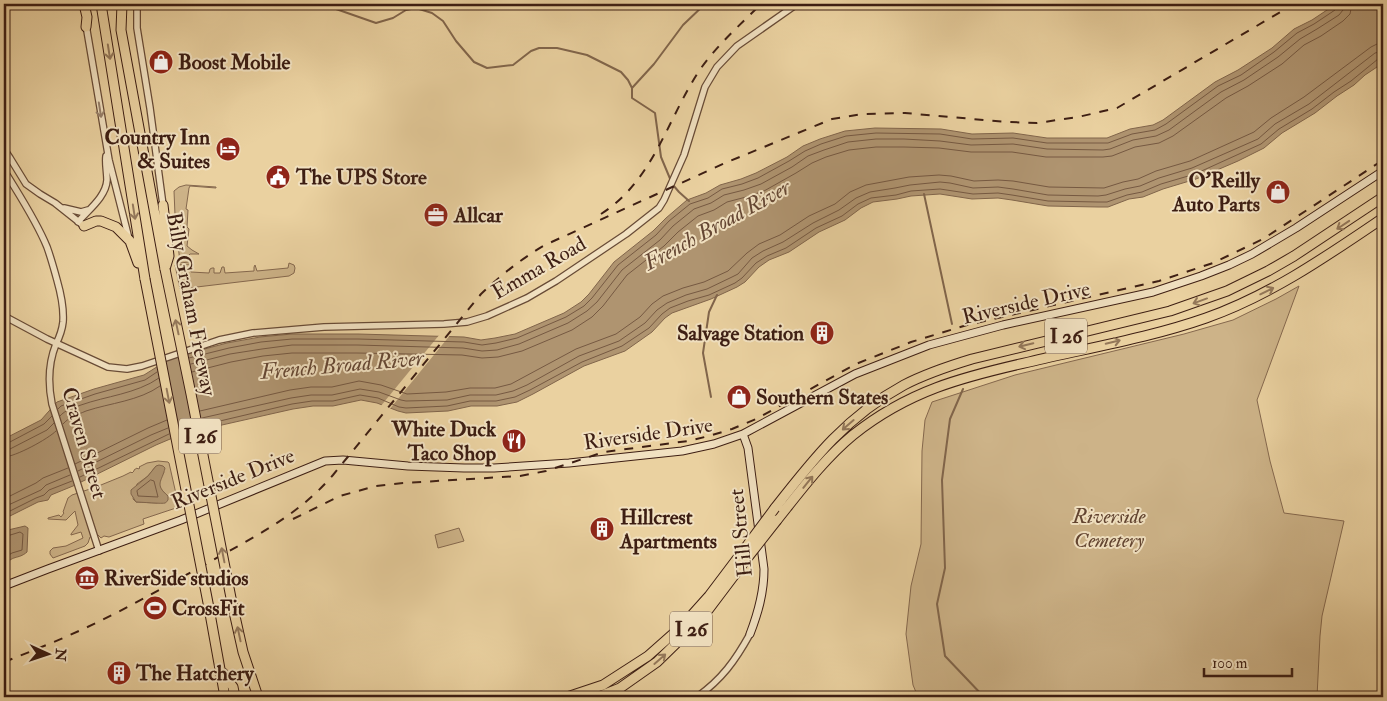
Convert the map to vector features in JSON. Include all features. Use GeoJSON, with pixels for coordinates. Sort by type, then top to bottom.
{"type":"FeatureCollection","features":[{"type":"Feature","properties":{"kind":"highway"},"geometry":{"type":"LineString","coordinates":[[83,4],[86,27]]}},
{"type":"Feature","properties":{"kind":"highway","name":"Billy Graham Freeway"},"geometry":{"type":"LineString","coordinates":[[101,4],[145,279],[225,697]]}},
{"type":"Feature","properties":{"kind":"highway"},"geometry":{"type":"LineString","coordinates":[[116,4],[121,30]]}},
{"type":"Feature","properties":{"kind":"highway","name":"Billy Graham Freeway"},"geometry":{"type":"LineString","coordinates":[[122,4],[121,30],[165,269],[232,603],[243,652],[258,697]]}},
{"type":"Feature","properties":{"kind":"highway","name":"I 26"},"geometry":{"type":"LineString","coordinates":[[567,697],[604,685],[648,656],[683,626],[827,444],[863,412],[905,385],[972,358],[1163,313],[1218,294],[1262,275],[1383,197]]}},
{"type":"Feature","properties":{"kind":"highway"},"geometry":{"type":"LineString","coordinates":[[163,205],[169,256],[165,269]]}},
{"type":"Feature","properties":{"kind":"highway","name":"I 26"},"geometry":{"type":"LineString","coordinates":[[598,697],[620,688],[657,662],[702,618],[812,477],[852,436],[891,408],[947,383],[1153,333],[1226,310],[1278,286],[1302,272],[1383,218]]}},
{"type":"Feature","properties":{"kind":"highway"},"geometry":{"type":"LineString","coordinates":[[81,224],[101,221],[116,227],[130,241],[145,279]]}},
{"type":"Feature","properties":{"kind":"highway","name":"I 26"},"geometry":{"type":"LineString","coordinates":[[221,671],[233,687],[235,697]]}},
{"type":"Feature","properties":{"kind":"main road","name":"Riverside Drive"},"geometry":{"type":"LineString","coordinates":[[4,586],[181,520],[316,464],[330,460],[464,468],[554,464],[682,451],[714,444],[743,434],[855,374],[929,345],[994,327],[1153,292],[1229,265],[1296,228],[1383,170]]}},
{"type":"Feature","properties":{"kind":"main road","name":"Hill Street"},"geometry":{"type":"LineString","coordinates":[[743,434],[748,448],[764,569],[761,601],[750,634]]}},
{"type":"Feature","properties":{"kind":"street"},"geometry":{"type":"LineString","coordinates":[[137,4],[137,28],[163,205]]}},
{"type":"Feature","properties":{"kind":"street","name":"Emma Road"},"geometry":{"type":"LineString","coordinates":[[56,344],[108,367],[127,369],[142,366],[219,340],[253,333],[324,327],[467,322],[487,316],[527,298],[556,281],[649,217],[659,208],[684,155],[703,93],[717,67],[737,46],[797,4]]}},
{"type":"Feature","properties":{"kind":"street"},"geometry":{"type":"LineString","coordinates":[[86,27],[106,146],[130,241]]}},
{"type":"Feature","properties":{"kind":"street"},"geometry":{"type":"LineString","coordinates":[[4,149],[7,157],[26,184],[81,224],[88,210],[105,190],[107,181],[106,146]]}},
{"type":"Feature","properties":{"kind":"street","name":"Craven Street"},"geometry":{"type":"LineString","coordinates":[[4,170],[39,231],[52,264],[62,301],[61,336],[56,344],[49,375],[52,404],[98,550]]}},
{"type":"Feature","properties":{"kind":"street"},"geometry":{"type":"LineString","coordinates":[[60,207],[81,212],[88,210]]}},
{"type":"Feature","properties":{"kind":"street"},"geometry":{"type":"LineString","coordinates":[[4,316],[56,344]]}},
{"type":"Feature","properties":{"kind":"street","name":"Hill Street"},"geometry":{"type":"LineString","coordinates":[[697,697],[727,672],[750,634]]}},
{"type":"Feature","properties":{"kind":"green space"},"geometry":{"type":"Polygon","coordinates":[[[186,185],[216,188],[190,186],[189,188],[186,209],[188,210],[187,227],[189,229],[187,246],[199,254],[190,254],[188,256],[189,262],[180,263],[174,191],[186,185]]]}},
{"type":"Feature","properties":{"kind":"green space"},"geometry":{"type":"Polygon","coordinates":[[[289,263],[294,265],[295,268],[294,273],[289,276],[180,289],[175,265],[190,264],[191,272],[209,273],[210,269],[214,268],[214,273],[220,273],[222,267],[224,267],[225,273],[254,271],[255,265],[257,271],[288,268],[289,263]]]}},
{"type":"Feature","properties":{"kind":"green space","name":"Riverside Cemetery"},"geometry":{"type":"Polygon","coordinates":[[[1299,286],[1257,400],[1270,461],[1284,513],[1344,521],[1322,616],[1317,697],[918,697],[913,685],[906,634],[911,586],[921,544],[922,451],[925,420],[932,402],[1015,375],[1184,334],[1233,320],[1299,286]]]}},
{"type":"Feature","properties":{"kind":"green space"},"geometry":{"type":"Polygon","coordinates":[[[158,461],[169,463],[179,507],[143,519],[144,524],[109,537],[104,536],[101,538],[98,535],[90,537],[85,546],[53,558],[50,551],[53,548],[66,546],[83,538],[81,532],[71,535],[78,525],[75,511],[66,520],[48,518],[59,515],[61,517],[68,498],[72,495],[132,473],[147,463],[158,461]],[[156,466],[148,476],[137,484],[133,499],[136,502],[157,503],[168,496],[160,487],[164,472],[156,466]]]}},
{"type":"Feature","properties":{"kind":"green space"},"geometry":{"type":"Polygon","coordinates":[[[459,528],[464,541],[438,548],[435,535],[459,528]]]}},
{"type":"Feature","properties":{"kind":"water","name":"French Broad River"},"geometry":{"type":"Polygon","coordinates":[[[1336,4],[1383,4],[1383,60],[1354,85],[1315,113],[1282,133],[1264,148],[1196,179],[1108,207],[1048,206],[998,198],[972,199],[940,194],[873,202],[845,220],[819,232],[789,252],[769,260],[737,287],[672,313],[652,332],[625,351],[584,366],[517,402],[497,406],[471,406],[448,411],[406,413],[377,403],[361,400],[333,406],[293,409],[182,434],[51,495],[48,500],[38,502],[4,519],[4,439],[41,420],[57,402],[144,375],[171,358],[227,343],[260,337],[292,334],[358,334],[464,337],[481,340],[515,334],[564,313],[581,302],[614,262],[653,231],[687,200],[720,185],[756,173],[787,157],[803,146],[820,139],[845,131],[875,128],[941,129],[972,134],[1013,133],[1047,138],[1107,138],[1130,129],[1153,125],[1163,120],[1215,82],[1272,48],[1294,29],[1336,4]]]}},
{"type":"Feature","properties":{"kind":"water"},"geometry":{"type":"Polygon","coordinates":[[[159,465],[165,468],[160,486],[168,496],[168,500],[166,503],[136,502],[131,494],[131,490],[159,465]]]}},
{"type":"Feature","properties":{"kind":"water"},"geometry":{"type":"Polygon","coordinates":[[[25,526],[28,528],[27,552],[10,560],[4,567],[4,533],[8,530],[25,526]]]}},
{"type":"Feature","properties":{"kind":"pier"},"geometry":{"type":"Polygon","coordinates":[[[440,334],[451,334],[389,410],[380,407],[440,334]]]}},
{"type":"Feature","properties":{"kind":"waterway"},"geometry":{"type":"LineString","coordinates":[[325,4],[376,23],[393,18],[406,10],[416,8],[432,13],[443,21],[456,41],[474,62],[487,68],[513,65],[531,51],[539,48],[557,48],[587,55],[621,72],[632,88],[632,98],[655,113],[661,157],[671,181]]}},
{"type":"Feature","properties":{"kind":"waterway"},"geometry":{"type":"LineString","coordinates":[[632,88],[654,64],[683,25],[705,4]]}},
{"type":"Feature","properties":{"kind":"waterway"},"geometry":{"type":"LineString","coordinates":[[673,185],[689,201]]}},
{"type":"Feature","properties":{"kind":"waterway"},"geometry":{"type":"LineString","coordinates":[[924,194],[952,324]]}},
{"type":"Feature","properties":{"kind":"waterway"},"geometry":{"type":"LineString","coordinates":[[711,397],[703,353],[709,312],[717,295]]}},
{"type":"Feature","properties":{"kind":"waterway"},"geometry":{"type":"LineString","coordinates":[[963,389],[950,419],[942,480],[945,568],[937,604],[945,656],[984,697]]}},
{"type":"Feature","properties":{"kind":"railway"},"geometry":{"type":"LineString","coordinates":[[601,214],[634,185],[658,148],[699,71],[728,36],[761,4]]}},
{"type":"Feature","properties":{"kind":"railway"},"geometry":{"type":"LineString","coordinates":[[4,662],[78,631],[128,607],[257,535],[305,503],[333,475],[481,294],[496,280],[545,245],[725,163],[832,119],[863,114],[905,113],[1037,123],[1078,117],[1117,108],[1294,4]]}},
{"type":"Feature","properties":{"kind":"railway"},"geometry":{"type":"LineString","coordinates":[[293,519],[340,496],[376,486],[520,476],[546,471],[604,452],[688,441],[732,429],[756,419],[856,364],[911,342],[967,325],[1159,281],[1213,263],[1263,239],[1383,160]]}},
{"type":"Feature","properties":{"kind":"place","name":"Boost Mobile"},"geometry":{"type":"Point","coordinates":[161,62]}},
{"type":"Feature","properties":{"kind":"place","name":"Country Inn & Suites"},"geometry":{"type":"Point","coordinates":[228,149]}},
{"type":"Feature","properties":{"kind":"place","name":"The UPS Store"},"geometry":{"type":"Point","coordinates":[278,177]}},
{"type":"Feature","properties":{"kind":"place","name":"O'Reilly Auto Parts"},"geometry":{"type":"Point","coordinates":[1278,192]}},
{"type":"Feature","properties":{"kind":"place","name":"Allcar"},"geometry":{"type":"Point","coordinates":[436,215]}},
{"type":"Feature","properties":{"kind":"place","name":"Salvage Station"},"geometry":{"type":"Point","coordinates":[822,333]}},
{"type":"Feature","properties":{"kind":"place","name":"Southern States"},"geometry":{"type":"Point","coordinates":[739,397]}},
{"type":"Feature","properties":{"kind":"place","name":"White Duck Taco Shop"},"geometry":{"type":"Point","coordinates":[514,441]}},
{"type":"Feature","properties":{"kind":"place","name":"Hillcrest Apartments"},"geometry":{"type":"Point","coordinates":[602,529]}},
{"type":"Feature","properties":{"kind":"place","name":"RiverSide studios"},"geometry":{"type":"Point","coordinates":[87,578]}},
{"type":"Feature","properties":{"kind":"place","name":"CrossFit"},"geometry":{"type":"Point","coordinates":[155,608]}},
{"type":"Feature","properties":{"kind":"place","name":"The Hatchery"},"geometry":{"type":"Point","coordinates":[119,673]}}]}
